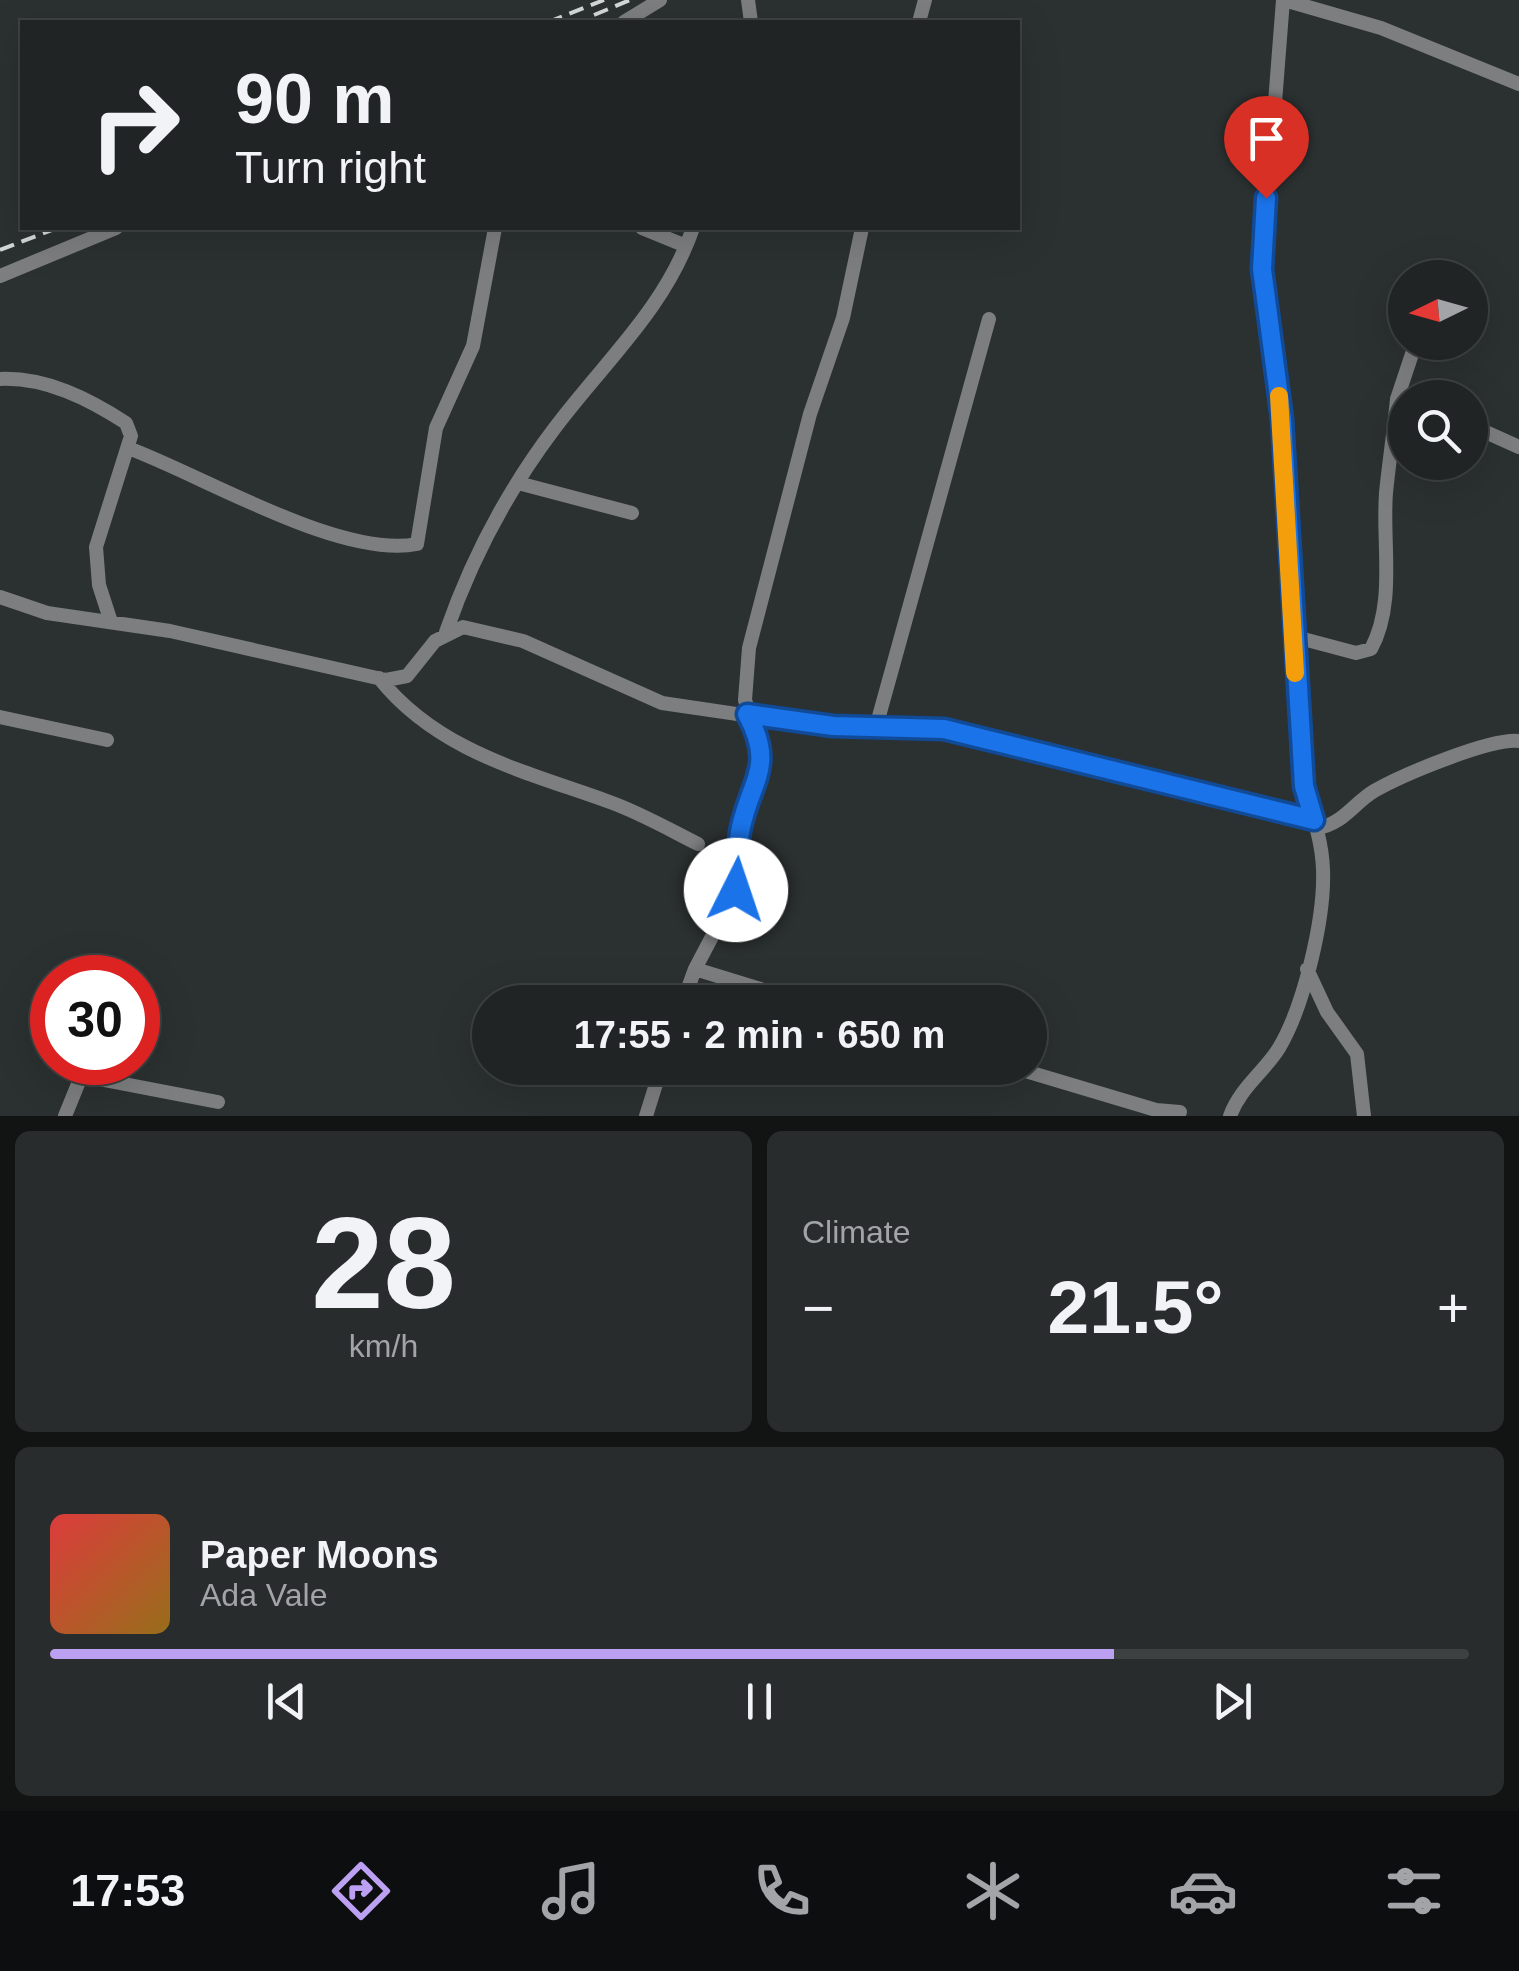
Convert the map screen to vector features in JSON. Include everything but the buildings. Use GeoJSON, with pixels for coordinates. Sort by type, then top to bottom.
{"type":"FeatureCollection","features":[{"type":"Feature","properties":{"kind":"street"},"geometry":{"type":"LineString","coordinates":[[627,20],[660,0]]}},
{"type":"Feature","properties":{"kind":"street"},"geometry":{"type":"LineString","coordinates":[[1230,1116],[1236,1100],[1279,1048],[1307,968],[1323,886],[1316,824],[1304,786],[1292,636],[1282,419],[1262,269],[1283,0],[1381,28],[1519,84]]}},
{"type":"Feature","properties":{"kind":"street"},"geometry":{"type":"LineString","coordinates":[[0,276],[111,230]]}},
{"type":"Feature","properties":{"kind":"street"},"geometry":{"type":"LineString","coordinates":[[128,448],[273,512],[392,546],[416,544],[436,428],[473,346],[495,230]]}},
{"type":"Feature","properties":{"kind":"street"},"geometry":{"type":"LineString","coordinates":[[647,230],[686,246]]}},
{"type":"Feature","properties":{"kind":"street"},"geometry":{"type":"LineString","coordinates":[[0,596],[47,614],[170,631],[379,678],[397,680],[407,676],[446,632],[460,592],[518,483],[562,418],[660,301],[692,230]]}},
{"type":"Feature","properties":{"kind":"street"},"geometry":{"type":"LineString","coordinates":[[689,985],[736,890],[741,825],[760,774],[762,752],[747,714],[746,676],[753,633],[810,414],[843,318],[862,230]]}},
{"type":"Feature","properties":{"kind":"street"},"geometry":{"type":"LineString","coordinates":[[876,727],[989,319]]}},
{"type":"Feature","properties":{"kind":"street"},"geometry":{"type":"LineString","coordinates":[[0,379],[33,380],[98,406],[126,424],[131,436],[96,547],[99,585],[110,622]]}},
{"type":"Feature","properties":{"kind":"street"},"geometry":{"type":"LineString","coordinates":[[1488,433],[1519,447]]}},
{"type":"Feature","properties":{"kind":"street"},"geometry":{"type":"LineString","coordinates":[[1292,636],[1356,653],[1371,649],[1385,593],[1388,480]]}},
{"type":"Feature","properties":{"kind":"street"},"geometry":{"type":"LineString","coordinates":[[518,483],[632,513]]}},
{"type":"Feature","properties":{"kind":"street"},"geometry":{"type":"LineString","coordinates":[[446,632],[463,627],[505,635],[578,662],[612,684],[662,703],[876,727],[944,729],[1330,827],[1372,793],[1403,776],[1452,760],[1476,747],[1519,742]]}},
{"type":"Feature","properties":{"kind":"street"},"geometry":{"type":"LineString","coordinates":[[379,678],[414,718],[471,750],[552,785],[634,812],[698,844]]}},
{"type":"Feature","properties":{"kind":"street"},"geometry":{"type":"LineString","coordinates":[[0,717],[107,740]]}},
{"type":"Feature","properties":{"kind":"street"},"geometry":{"type":"LineString","coordinates":[[1307,968],[1327,1012],[1357,1054],[1364,1116]]}},
{"type":"Feature","properties":{"kind":"street"},"geometry":{"type":"LineString","coordinates":[[694,969],[747,985]]}},
{"type":"Feature","properties":{"kind":"street"},"geometry":{"type":"LineString","coordinates":[[1047,1078],[1156,1110],[1180,1112]]}},
{"type":"Feature","properties":{"kind":"street"},"geometry":{"type":"LineString","coordinates":[[65,1116],[78,1085]]}},
{"type":"Feature","properties":{"kind":"street"},"geometry":{"type":"LineString","coordinates":[[149,1085],[218,1102]]}},
{"type":"Feature","properties":{"kind":"street"},"geometry":{"type":"LineString","coordinates":[[646,1116],[655,1085]]}},
{"type":"Feature","properties":{"kind":"railway"},"geometry":{"type":"LineString","coordinates":[[553,20],[604,0]]}},
{"type":"Feature","properties":{"kind":"railway"},"geometry":{"type":"LineString","coordinates":[[594,15],[630,0]]}},
{"type":"Feature","properties":{"kind":"railway"},"geometry":{"type":"LineString","coordinates":[[0,250],[52,230]]}},
{"type":"Feature","properties":{"kind":"slow traffic"},"geometry":{"type":"LineString","coordinates":[[1279,396],[1295,673]]}},
{"type":"Feature","properties":{"kind":"route"},"geometry":{"type":"LineString","coordinates":[[736,890],[741,825],[757,790],[762,752],[747,714],[833,726],[944,729],[1314,820],[1304,786],[1292,636],[1282,419],[1262,269],[1266,198]]}}]}
